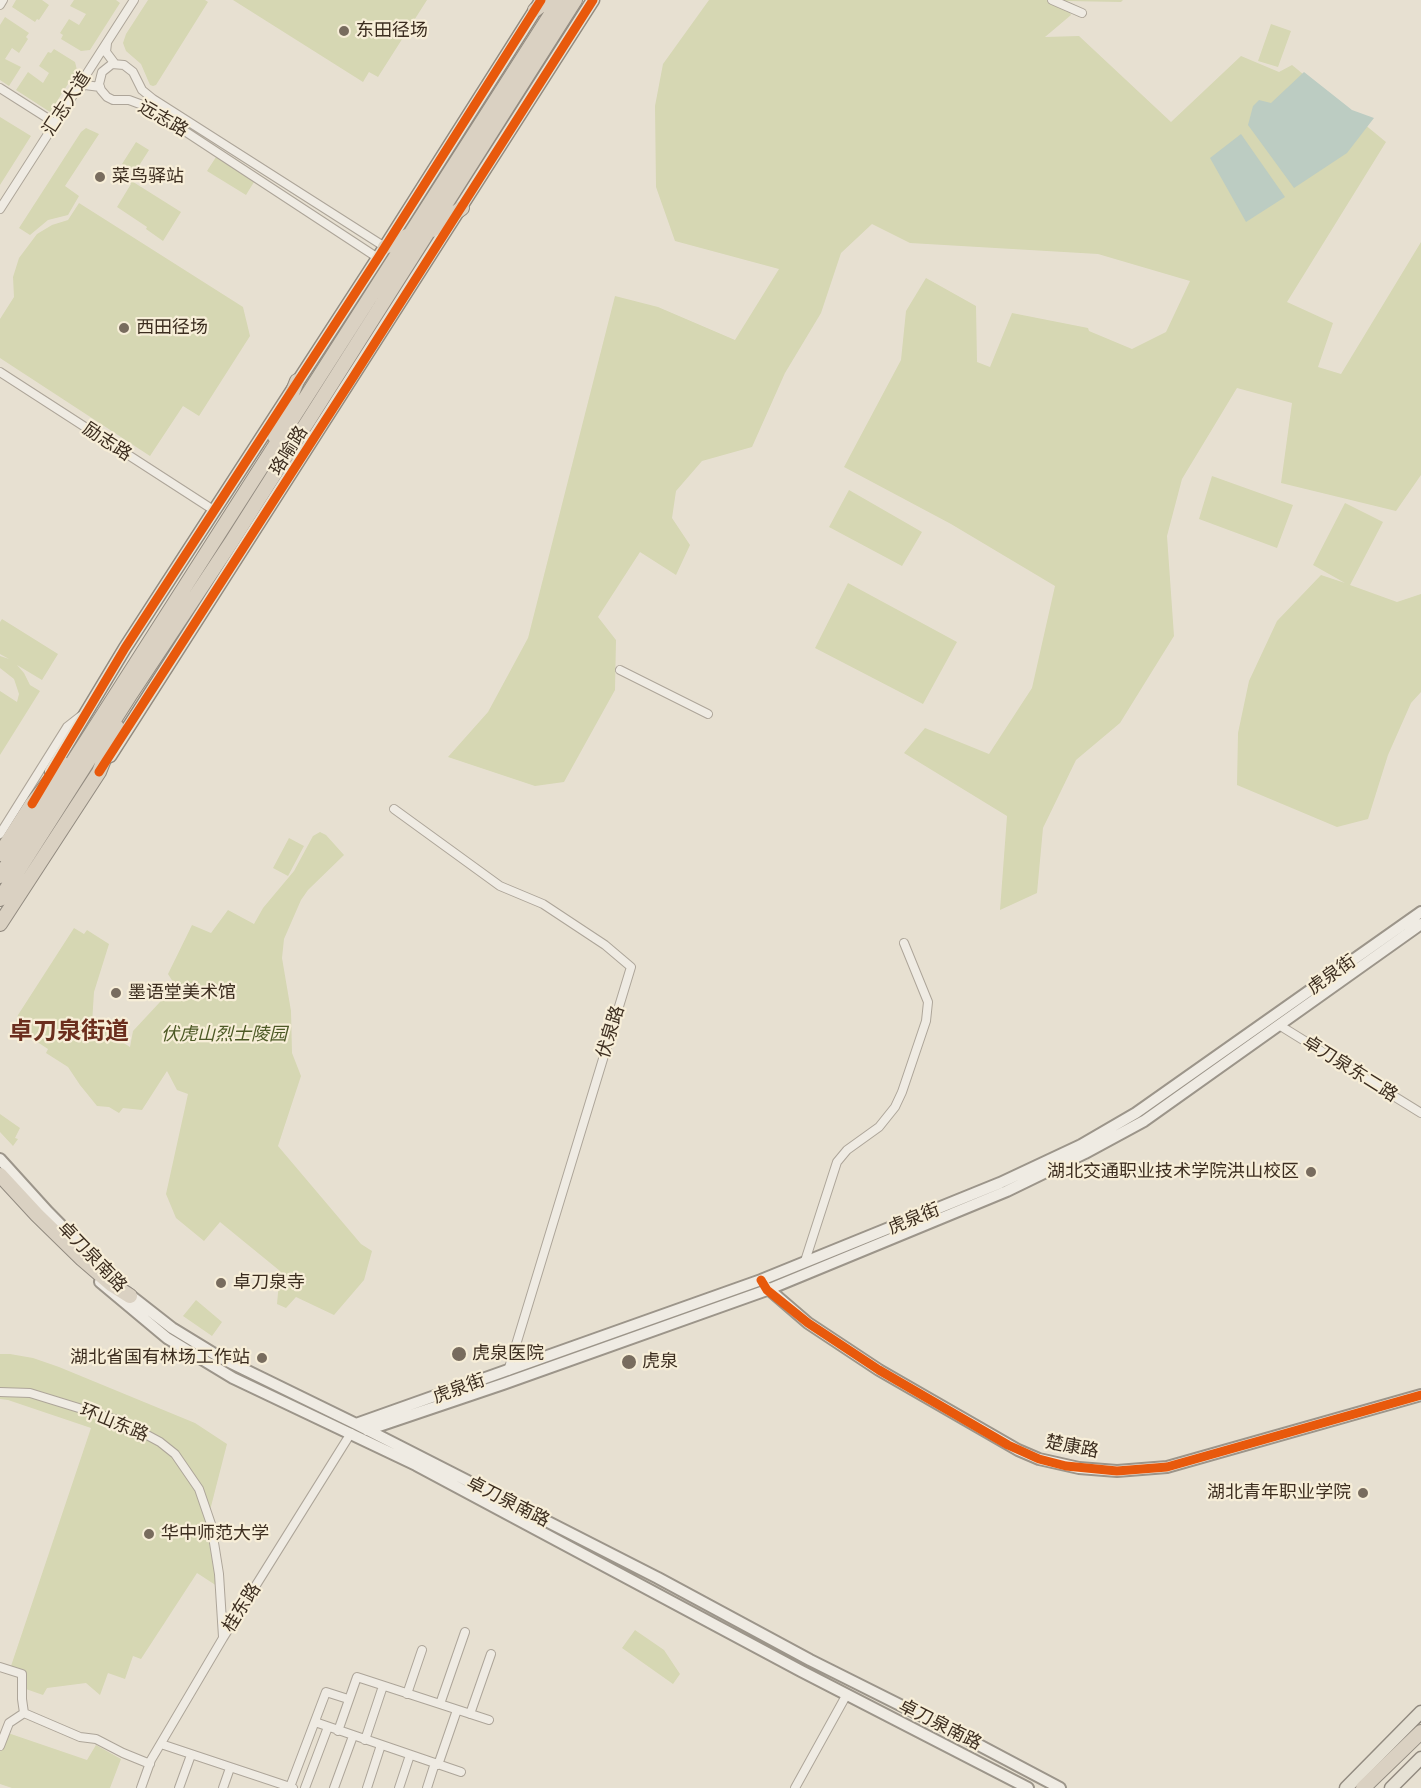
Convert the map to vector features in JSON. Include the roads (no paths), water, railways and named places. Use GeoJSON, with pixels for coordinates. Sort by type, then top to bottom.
{"type":"FeatureCollection","features":[{"type":"Feature","properties":{"kind":"highway"},"geometry":{"type":"LineString","coordinates":[[538,5],[548,0]]}},
{"type":"Feature","properties":{"kind":"highway","name":"珞喻路"},"geometry":{"type":"LineString","coordinates":[[0,899],[93,753],[123,695],[262,468],[560,0]]}},
{"type":"Feature","properties":{"kind":"highway","name":"珞喻路"},"geometry":{"type":"LineString","coordinates":[[0,876],[123,695],[232,541],[575,0]]}},
{"type":"Feature","properties":{"kind":"highway"},"geometry":{"type":"LineString","coordinates":[[426,235],[462,208]]}},
{"type":"Feature","properties":{"kind":"highway"},"geometry":{"type":"LineString","coordinates":[[381,252],[410,234]]}},
{"type":"Feature","properties":{"kind":"highway"},"geometry":{"type":"LineString","coordinates":[[262,468],[297,381]]}},
{"type":"Feature","properties":{"kind":"highway"},"geometry":{"type":"LineString","coordinates":[[0,924],[99,772],[123,695]]}},
{"type":"Feature","properties":{"kind":"highway"},"geometry":{"type":"LineString","coordinates":[[0,854],[32,804],[123,695]]}},
{"type":"Feature","properties":{"kind":"highway"},"geometry":{"type":"LineString","coordinates":[[0,1175],[17,1195],[82,1259],[111,1284],[130,1296]]}},
{"type":"Feature","properties":{"kind":"highway"},"geometry":{"type":"LineString","coordinates":[[1364,1788],[1421,1732]]}},
{"type":"Feature","properties":{"kind":"highway"},"geometry":{"type":"LineString","coordinates":[[1377,1788],[1421,1744]]}},
{"type":"Feature","properties":{"kind":"main road"},"geometry":{"type":"LineString","coordinates":[[99,772],[593,0]]}},
{"type":"Feature","properties":{"kind":"main road"},"geometry":{"type":"LineString","coordinates":[[32,804],[125,648],[538,5]]}},
{"type":"Feature","properties":{"kind":"main road","name":"虎泉街"},"geometry":{"type":"LineString","coordinates":[[354,1428],[508,1371],[764,1285],[805,1261],[917,1218],[1081,1145],[1136,1113],[1421,912]]}},
{"type":"Feature","properties":{"kind":"main road","name":"虎泉街"},"geometry":{"type":"LineString","coordinates":[[367,1430],[764,1285],[1007,1191],[1144,1121],[1421,924]]}},
{"type":"Feature","properties":{"kind":"main road","name":"卓刀泉南路"},"geometry":{"type":"LineString","coordinates":[[0,1159],[130,1296],[172,1328],[221,1358],[847,1694],[1028,1788]]}},
{"type":"Feature","properties":{"kind":"main road","name":"卓刀泉南路"},"geometry":{"type":"LineString","coordinates":[[0,1183],[66,1252],[127,1306],[167,1338],[233,1378],[354,1428],[367,1430],[394,1443],[658,1578],[810,1660],[960,1734],[1060,1788]]}},
{"type":"Feature","properties":{"kind":"main road","name":"楚康路"},"geometry":{"type":"LineString","coordinates":[[764,1285],[808,1323],[870,1364],[998,1440],[1038,1458],[1079,1468],[1126,1471],[1167,1467],[1421,1395]]}},
{"type":"Feature","properties":{"kind":"main road"},"geometry":{"type":"LineString","coordinates":[[394,1443],[397,1428],[405,1418]]}},
{"type":"Feature","properties":{"kind":"main road"},"geometry":{"type":"LineString","coordinates":[[1346,1788],[1421,1712]]}},
{"type":"Feature","properties":{"kind":"main road"},"geometry":{"type":"LineString","coordinates":[[1391,1788],[1421,1758]]}},
{"type":"Feature","properties":{"kind":"street"},"geometry":{"type":"LineString","coordinates":[[0,5],[3,0]]}},
{"type":"Feature","properties":{"kind":"street","name":"汇志大道"},"geometry":{"type":"LineString","coordinates":[[0,208],[134,0]]}},
{"type":"Feature","properties":{"kind":"street"},"geometry":{"type":"LineString","coordinates":[[1052,0],[1082,14]]}},
{"type":"Feature","properties":{"kind":"street"},"geometry":{"type":"LineString","coordinates":[[75,92],[80,86],[100,87],[102,72],[115,64],[106,52],[105,47],[109,39]]}},
{"type":"Feature","properties":{"kind":"street","name":"远志路"},"geometry":{"type":"LineString","coordinates":[[115,64],[124,65],[130,69],[138,86],[153,99],[381,252]]}},
{"type":"Feature","properties":{"kind":"street","name":"远志路"},"geometry":{"type":"LineString","coordinates":[[100,87],[102,93],[110,99],[129,100],[148,107],[381,252]]}},
{"type":"Feature","properties":{"kind":"street"},"geometry":{"type":"LineString","coordinates":[[0,88],[55,123]]}},
{"type":"Feature","properties":{"kind":"street","name":"励志路"},"geometry":{"type":"LineString","coordinates":[[0,372],[215,511]]}},
{"type":"Feature","properties":{"kind":"street"},"geometry":{"type":"LineString","coordinates":[[620,670],[708,714]]}},
{"type":"Feature","properties":{"kind":"street"},"geometry":{"type":"LineString","coordinates":[[0,834],[67,728],[87,711]]}},
{"type":"Feature","properties":{"kind":"street","name":"伏泉路"},"geometry":{"type":"LineString","coordinates":[[394,808],[500,886],[543,904],[605,945],[631,967],[508,1371]]}},
{"type":"Feature","properties":{"kind":"street"},"geometry":{"type":"LineString","coordinates":[[805,1261],[837,1162],[847,1150],[879,1127],[894,1107],[902,1092],[926,1021],[928,1002],[904,943]]}},
{"type":"Feature","properties":{"kind":"street","name":"卓刀泉东二路"},"geometry":{"type":"LineString","coordinates":[[1279,1025],[1421,1113]]}},
{"type":"Feature","properties":{"kind":"street","name":"环山东路"},"geometry":{"type":"LineString","coordinates":[[0,1392],[30,1393],[121,1421],[153,1438],[175,1454],[199,1489],[211,1524],[219,1575],[223,1638]]}},
{"type":"Feature","properties":{"kind":"street","name":"桂东路"},"geometry":{"type":"LineString","coordinates":[[141,1788],[150,1764],[223,1638],[354,1428]]}},
{"type":"Feature","properties":{"kind":"street"},"geometry":{"type":"LineString","coordinates":[[440,1704],[465,1632]]}},
{"type":"Feature","properties":{"kind":"street"},"geometry":{"type":"LineString","coordinates":[[407,1694],[422,1650]]}},
{"type":"Feature","properties":{"kind":"street"},"geometry":{"type":"LineString","coordinates":[[470,1714],[491,1654]]}},
{"type":"Feature","properties":{"kind":"street"},"geometry":{"type":"LineString","coordinates":[[0,1667],[22,1674],[24,1713]]}},
{"type":"Feature","properties":{"kind":"street"},"geometry":{"type":"LineString","coordinates":[[338,1731],[357,1677],[489,1720]]}},
{"type":"Feature","properties":{"kind":"street"},"geometry":{"type":"LineString","coordinates":[[365,1740],[383,1686]]}},
{"type":"Feature","properties":{"kind":"street"},"geometry":{"type":"LineString","coordinates":[[161,1744],[292,1788],[326,1692],[348,1699]]}},
{"type":"Feature","properties":{"kind":"street"},"geometry":{"type":"LineString","coordinates":[[795,1788],[847,1694]]}},
{"type":"Feature","properties":{"kind":"street"},"geometry":{"type":"LineString","coordinates":[[427,1788],[457,1710]]}},
{"type":"Feature","properties":{"kind":"street"},"geometry":{"type":"LineString","coordinates":[[0,1746],[9,1723],[24,1713]]}},
{"type":"Feature","properties":{"kind":"street"},"geometry":{"type":"LineString","coordinates":[[24,1713],[80,1737],[96,1739],[150,1764]]}},
{"type":"Feature","properties":{"kind":"street"},"geometry":{"type":"LineString","coordinates":[[315,1722],[461,1772]]}},
{"type":"Feature","properties":{"kind":"street"},"geometry":{"type":"LineString","coordinates":[[305,1788],[328,1727]]}},
{"type":"Feature","properties":{"kind":"street"},"geometry":{"type":"LineString","coordinates":[[334,1788],[353,1736]]}},
{"type":"Feature","properties":{"kind":"street"},"geometry":{"type":"LineString","coordinates":[[367,1788],[381,1745]]}},
{"type":"Feature","properties":{"kind":"street"},"geometry":{"type":"LineString","coordinates":[[179,1788],[191,1755]]}},
{"type":"Feature","properties":{"kind":"street"},"geometry":{"type":"LineString","coordinates":[[399,1788],[410,1755]]}},
{"type":"Feature","properties":{"kind":"street"},"geometry":{"type":"LineString","coordinates":[[223,1788],[230,1768]]}},
{"type":"Feature","properties":{"kind":"street"},"geometry":{"type":"LineString","coordinates":[[259,1788],[263,1778]]}},
{"type":"Feature","properties":{"kind":"place","name":"东田径场"},"geometry":{"type":"Point","coordinates":[344,31]}},
{"type":"Feature","properties":{"kind":"place","name":"菜鸟驿站"},"geometry":{"type":"Point","coordinates":[100,177]}},
{"type":"Feature","properties":{"kind":"place","name":"西田径场"},"geometry":{"type":"Point","coordinates":[124,328]}},
{"type":"Feature","properties":{"kind":"place","name":"墨语堂美术馆"},"geometry":{"type":"Point","coordinates":[116,993]}},
{"type":"Feature","properties":{"kind":"place","name":"湖北交通职业技术学院洪山校区"},"geometry":{"type":"Point","coordinates":[1311,1172]}},
{"type":"Feature","properties":{"kind":"place","name":"卓刀泉寺"},"geometry":{"type":"Point","coordinates":[221,1283]}},
{"type":"Feature","properties":{"kind":"place","name":"虎泉医院"},"geometry":{"type":"Point","coordinates":[459,1354]}},
{"type":"Feature","properties":{"kind":"place","name":"湖北省国有林场工作站"},"geometry":{"type":"Point","coordinates":[262,1358]}},
{"type":"Feature","properties":{"kind":"place","name":"虎泉"},"geometry":{"type":"Point","coordinates":[629,1362]}},
{"type":"Feature","properties":{"kind":"place","name":"湖北青年职业学院"},"geometry":{"type":"Point","coordinates":[1363,1493]}},
{"type":"Feature","properties":{"kind":"place","name":"华中师范大学"},"geometry":{"type":"Point","coordinates":[149,1534]}},
{"type":"Feature","properties":{"kind":"district","name":"卓刀泉街道"},"geometry":{"type":"Point","coordinates":[69,1032]}},
{"type":"Feature","properties":{"kind":"park label","name":"伏虎山烈士陵园"},"geometry":{"type":"Point","coordinates":[224,1035]}}]}
